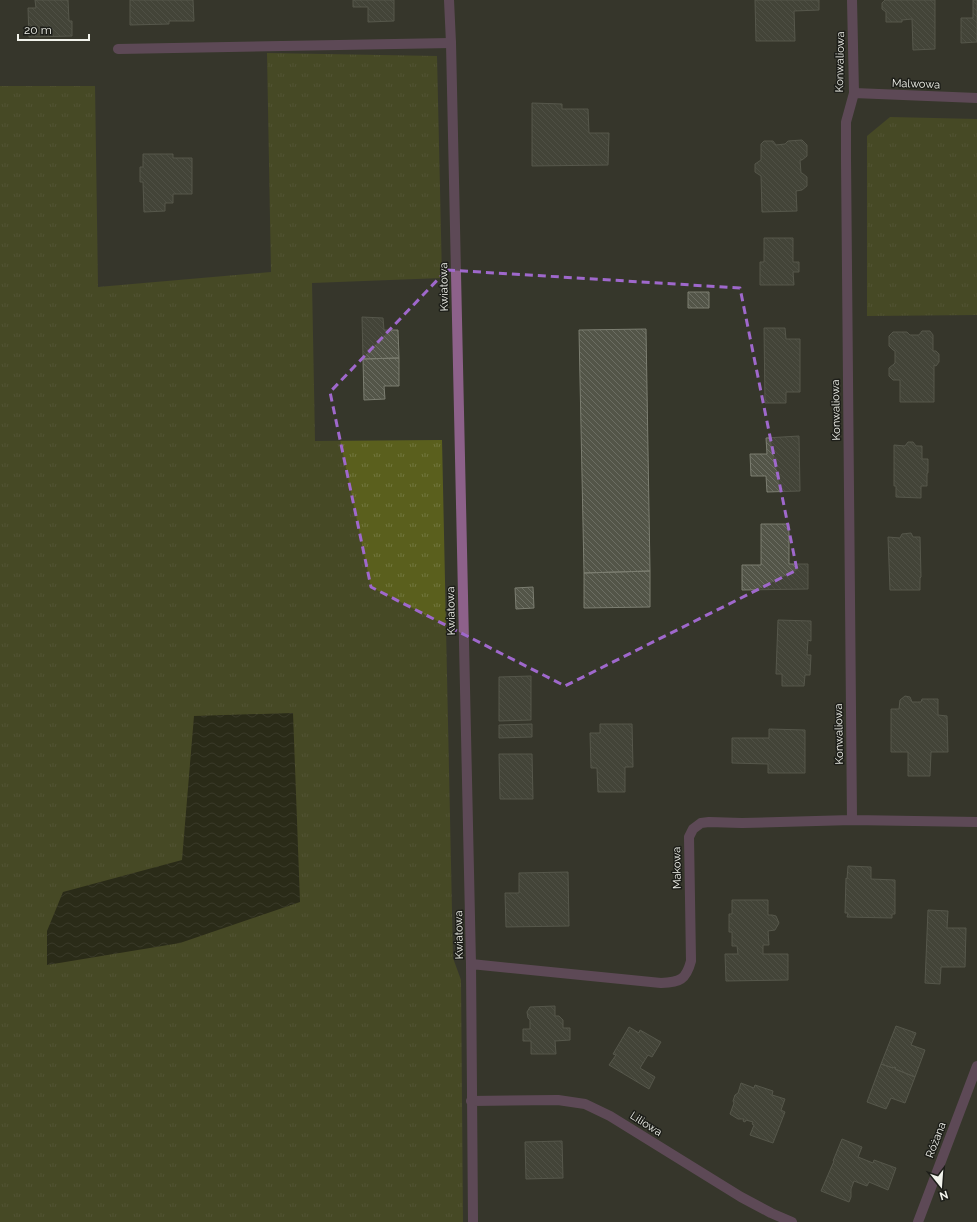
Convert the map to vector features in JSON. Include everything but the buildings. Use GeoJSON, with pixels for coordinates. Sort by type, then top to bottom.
{"type":"FeatureCollection","features":[{"type":"Feature","properties":{"kind":"street","name":"Kwiatowa"},"geometry":{"type":"LineString","coordinates":[[449,0],[471,964],[473,1222]]}},
{"type":"Feature","properties":{"kind":"street","name":"Konwaliowa"},"geometry":{"type":"LineString","coordinates":[[852,0],[854,93],[846,122],[852,820]]}},
{"type":"Feature","properties":{"kind":"street"},"geometry":{"type":"LineString","coordinates":[[118,49],[451,44]]}},
{"type":"Feature","properties":{"kind":"street","name":"Malwowa"},"geometry":{"type":"LineString","coordinates":[[854,93],[977,98]]}},
{"type":"Feature","properties":{"kind":"street","name":"Makowa"},"geometry":{"type":"LineString","coordinates":[[471,964],[661,983],[673,982],[682,979],[688,971],[691,961],[689,837],[693,829],[701,823],[852,820],[977,822]]}},
{"type":"Feature","properties":{"kind":"street","name":"Różana"},"geometry":{"type":"LineString","coordinates":[[918,1222],[977,1066]]}},
{"type":"Feature","properties":{"kind":"street","name":"Liliowa"},"geometry":{"type":"LineString","coordinates":[[471,1101],[558,1100],[585,1104],[610,1116],[741,1197],[792,1222]]}},
{"type":"Feature","properties":{"kind":"highlighted area"},"geometry":{"type":"Polygon","coordinates":[[[447,270],[740,288],[797,570],[565,686],[371,587],[330,392],[447,270]]]}},
{"type":"Feature","properties":{"kind":"green space"},"geometry":{"type":"Polygon","coordinates":[[[267,53],[437,56],[442,278],[312,283],[315,441],[442,440],[453,958],[461,980],[463,1222],[0,1222],[0,86],[95,86],[98,287],[271,272],[267,53]]]}},
{"type":"Feature","properties":{"kind":"green space"},"geometry":{"type":"Polygon","coordinates":[[[890,117],[977,119],[977,315],[867,316],[867,136],[890,117]]]}},
{"type":"Feature","properties":{"kind":"water"},"geometry":{"type":"Polygon","coordinates":[[[293,713],[300,902],[180,943],[47,965],[47,931],[63,892],[182,860],[194,716],[293,713]]]}}]}
